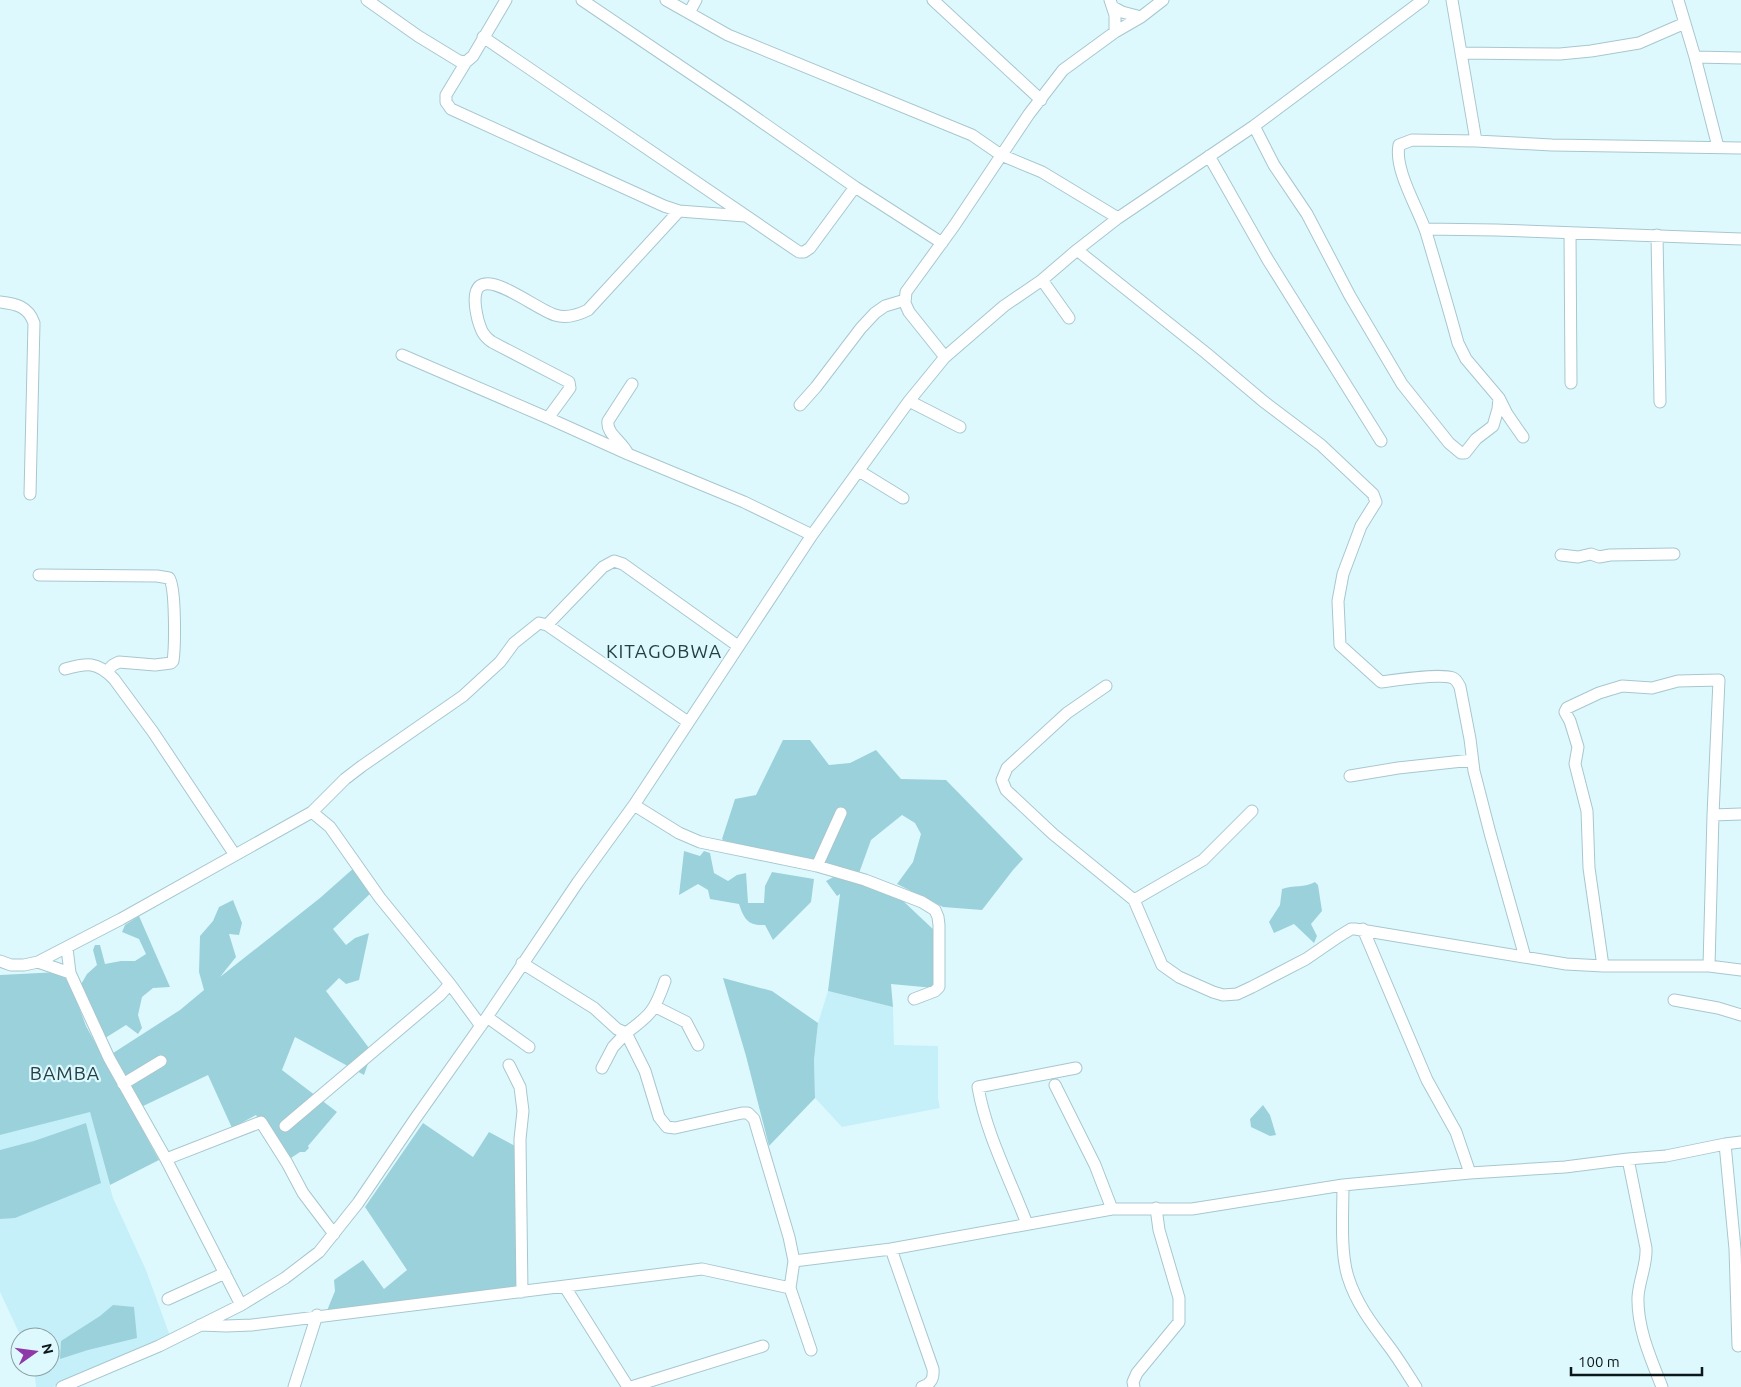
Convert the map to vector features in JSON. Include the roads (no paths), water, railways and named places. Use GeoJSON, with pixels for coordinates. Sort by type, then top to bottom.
{"type":"FeatureCollection","features":[{"type":"Feature","properties":{"kind":"street"},"geometry":{"type":"LineString","coordinates":[[367,0],[418,36],[459,61],[466,62]]}},
{"type":"Feature","properties":{"kind":"street"},"geometry":{"type":"LineString","coordinates":[[506,0],[473,56],[466,62],[446,95],[446,102],[451,109],[652,201],[679,211],[747,216]]}},
{"type":"Feature","properties":{"kind":"street"},"geometry":{"type":"LineString","coordinates":[[582,0],[855,187],[942,243]]}},
{"type":"Feature","properties":{"kind":"street"},"geometry":{"type":"LineString","coordinates":[[666,0],[728,35],[972,136],[1002,155],[1042,172],[1118,218]]}},
{"type":"Feature","properties":{"kind":"street"},"geometry":{"type":"LineString","coordinates":[[689,14],[696,0]]}},
{"type":"Feature","properties":{"kind":"street"},"geometry":{"type":"LineString","coordinates":[[933,0],[1042,100]]}},
{"type":"Feature","properties":{"kind":"street"},"geometry":{"type":"LineString","coordinates":[[945,356],[906,307],[906,292],[942,243],[1030,114],[1063,70],[1163,0]]}},
{"type":"Feature","properties":{"kind":"street"},"geometry":{"type":"LineString","coordinates":[[62,1387],[159,1346],[241,1305],[303,1266],[319,1252],[353,1211],[414,1119],[484,1022],[522,964],[634,805],[812,535],[909,401],[945,356],[1004,306],[1042,280],[1076,250],[1118,218],[1254,126],[1423,0]]}},
{"type":"Feature","properties":{"kind":"street"},"geometry":{"type":"LineString","coordinates":[[1452,0],[1476,141]]}},
{"type":"Feature","properties":{"kind":"street"},"geometry":{"type":"LineString","coordinates":[[1678,0],[1695,56],[1718,147]]}},
{"type":"Feature","properties":{"kind":"street"},"geometry":{"type":"LineString","coordinates":[[1112,4],[1116,22],[1115,32]]}},
{"type":"Feature","properties":{"kind":"street"},"geometry":{"type":"LineString","coordinates":[[1112,4],[1122,12],[1141,17]]}},
{"type":"Feature","properties":{"kind":"street"},"geometry":{"type":"LineString","coordinates":[[1461,53],[1560,54],[1591,51],[1639,43],[1685,23]]}},
{"type":"Feature","properties":{"kind":"street"},"geometry":{"type":"LineString","coordinates":[[484,37],[794,248],[804,252],[810,248],[855,187]]}},
{"type":"Feature","properties":{"kind":"street"},"geometry":{"type":"LineString","coordinates":[[1695,56],[1741,58]]}},
{"type":"Feature","properties":{"kind":"street"},"geometry":{"type":"LineString","coordinates":[[1254,126],[1274,165],[1307,214],[1350,296],[1402,384],[1449,443],[1461,453],[1465,452],[1476,438],[1493,426],[1499,398]]}},
{"type":"Feature","properties":{"kind":"street"},"geometry":{"type":"LineString","coordinates":[[1523,437],[1507,414],[1499,398],[1466,359],[1458,343],[1425,229],[1403,174],[1398,155],[1399,145],[1405,141],[1412,140],[1552,145],[1741,148]]}},
{"type":"Feature","properties":{"kind":"street"},"geometry":{"type":"LineString","coordinates":[[1209,156],[1268,260],[1381,441]]}},
{"type":"Feature","properties":{"kind":"street"},"geometry":{"type":"LineString","coordinates":[[548,418],[570,388],[569,382],[485,337],[480,328],[476,313],[476,292],[481,285],[493,284],[555,315],[570,317],[577,315],[588,310],[679,211]]}},
{"type":"Feature","properties":{"kind":"street"},"geometry":{"type":"LineString","coordinates":[[1425,229],[1741,239]]}},
{"type":"Feature","properties":{"kind":"street"},"geometry":{"type":"LineString","coordinates":[[1570,233],[1571,383]]}},
{"type":"Feature","properties":{"kind":"street"},"geometry":{"type":"LineString","coordinates":[[1657,235],[1660,402]]}},
{"type":"Feature","properties":{"kind":"street"},"geometry":{"type":"LineString","coordinates":[[1076,250],[1206,353],[1263,401],[1321,445],[1373,494],[1376,502],[1361,526],[1340,586],[1338,601],[1340,645],[1381,682],[1435,677],[1448,677],[1457,681],[1460,687],[1470,738],[1472,760],[1490,833],[1525,957]]}},
{"type":"Feature","properties":{"kind":"street"},"geometry":{"type":"LineString","coordinates":[[1042,280],[1069,318]]}},
{"type":"Feature","properties":{"kind":"street"},"geometry":{"type":"LineString","coordinates":[[800,405],[875,313],[885,306],[905,300]]}},
{"type":"Feature","properties":{"kind":"street"},"geometry":{"type":"LineString","coordinates":[[0,302],[28,310],[34,323],[30,494]]}},
{"type":"Feature","properties":{"kind":"street"},"geometry":{"type":"LineString","coordinates":[[402,356],[744,502],[812,535]]}},
{"type":"Feature","properties":{"kind":"street"},"geometry":{"type":"LineString","coordinates":[[628,454],[622,443],[610,432],[607,424],[632,384]]}},
{"type":"Feature","properties":{"kind":"street"},"geometry":{"type":"LineString","coordinates":[[909,401],[960,427]]}},
{"type":"Feature","properties":{"kind":"street"},"geometry":{"type":"LineString","coordinates":[[859,471],[903,498]]}},
{"type":"Feature","properties":{"kind":"street"},"geometry":{"type":"LineString","coordinates":[[1561,555],[1578,557],[1592,554],[1599,558],[1610,555],[1644,556],[1674,554]]}},
{"type":"Feature","properties":{"kind":"street"},"geometry":{"type":"LineString","coordinates":[[547,625],[603,567],[614,561],[738,646]]}},
{"type":"Feature","properties":{"kind":"street"},"geometry":{"type":"LineString","coordinates":[[39,575],[157,576],[169,578],[172,582],[174,595],[173,661],[171,663],[155,665],[119,662],[107,671]]}},
{"type":"Feature","properties":{"kind":"street"},"geometry":{"type":"LineString","coordinates":[[0,961],[11,965],[38,962],[67,948],[312,812],[345,779],[463,696],[490,672],[514,643],[539,623],[547,625],[688,722]]}},
{"type":"Feature","properties":{"kind":"street"},"geometry":{"type":"LineString","coordinates":[[65,669],[86,664],[107,671],[153,732],[235,855]]}},
{"type":"Feature","properties":{"kind":"street"},"geometry":{"type":"LineString","coordinates":[[1603,966],[1589,868],[1587,811],[1575,764],[1578,747],[1570,721],[1565,712],[1567,708],[1599,693],[1622,686],[1652,688],[1678,681],[1719,680],[1712,815],[1709,966]]}},
{"type":"Feature","properties":{"kind":"street"},"geometry":{"type":"LineString","coordinates":[[1106,686],[1067,713],[1007,768],[1002,780],[1006,790],[1053,834],[1134,900],[1162,965],[1179,977],[1223,995],[1237,994],[1306,959],[1351,929],[1363,929],[1566,964],[1709,966],[1741,970]]}},
{"type":"Feature","properties":{"kind":"street"},"geometry":{"type":"LineString","coordinates":[[1350,776],[1398,768],[1472,760]]}},
{"type":"Feature","properties":{"kind":"street"},"geometry":{"type":"LineString","coordinates":[[634,805],[680,833],[700,842],[817,866],[865,880],[922,902],[934,910],[940,925],[939,984],[935,991],[914,999]]}},
{"type":"Feature","properties":{"kind":"street"},"geometry":{"type":"LineString","coordinates":[[312,812],[330,828],[380,898],[450,984],[484,1022],[530,1048]]}},
{"type":"Feature","properties":{"kind":"street"},"geometry":{"type":"LineString","coordinates":[[1134,900],[1203,860],[1252,812]]}},
{"type":"Feature","properties":{"kind":"street"},"geometry":{"type":"LineString","coordinates":[[817,866],[841,813]]}},
{"type":"Feature","properties":{"kind":"street"},"geometry":{"type":"LineString","coordinates":[[1712,815],[1741,814]]}},
{"type":"Feature","properties":{"kind":"street"},"geometry":{"type":"LineString","coordinates":[[1363,929],[1427,1080],[1456,1132],[1470,1173]]}},
{"type":"Feature","properties":{"kind":"street"},"geometry":{"type":"LineString","coordinates":[[67,948],[70,972],[97,1033],[166,1159],[241,1305]]}},
{"type":"Feature","properties":{"kind":"street"},"geometry":{"type":"LineString","coordinates":[[38,962],[70,972]]}},
{"type":"Feature","properties":{"kind":"street"},"geometry":{"type":"LineString","coordinates":[[522,964],[594,1008],[617,1029],[626,1033],[645,1071],[659,1117],[667,1127],[675,1128],[742,1113],[748,1113],[754,1119],[789,1237],[794,1261],[790,1288],[811,1350]]}},
{"type":"Feature","properties":{"kind":"street"},"geometry":{"type":"LineString","coordinates":[[602,1068],[613,1047],[656,1007],[666,981]]}},
{"type":"Feature","properties":{"kind":"street"},"geometry":{"type":"LineString","coordinates":[[285,1126],[440,995],[450,984]]}},
{"type":"Feature","properties":{"kind":"street"},"geometry":{"type":"LineString","coordinates":[[1674,1000],[1718,1008],[1741,1015]]}},
{"type":"Feature","properties":{"kind":"street"},"geometry":{"type":"LineString","coordinates":[[656,1007],[686,1022],[698,1045]]}},
{"type":"Feature","properties":{"kind":"street"},"geometry":{"type":"LineString","coordinates":[[124,1084],[161,1061]]}},
{"type":"Feature","properties":{"kind":"street"},"geometry":{"type":"LineString","coordinates":[[509,1065],[520,1087],[522,1111],[520,1139],[522,1292]]}},
{"type":"Feature","properties":{"kind":"street"},"geometry":{"type":"LineString","coordinates":[[1027,1224],[990,1133],[980,1101],[978,1087],[1076,1068]]}},
{"type":"Feature","properties":{"kind":"street"},"geometry":{"type":"LineString","coordinates":[[1056,1085],[1095,1165],[1112,1209]]}},
{"type":"Feature","properties":{"kind":"street"},"geometry":{"type":"LineString","coordinates":[[166,1159],[260,1122],[287,1162],[303,1194],[334,1234]]}},
{"type":"Feature","properties":{"kind":"street"},"geometry":{"type":"LineString","coordinates":[[794,1261],[891,1249],[1112,1209],[1156,1208],[1192,1210],[1343,1185],[1666,1156],[1741,1142]]}},
{"type":"Feature","properties":{"kind":"street"},"geometry":{"type":"LineString","coordinates":[[1725,1144],[1734,1249],[1738,1346]]}},
{"type":"Feature","properties":{"kind":"street"},"geometry":{"type":"LineString","coordinates":[[1628,1158],[1647,1259],[1640,1277],[1639,1318],[1662,1387]]}},
{"type":"Feature","properties":{"kind":"street"},"geometry":{"type":"LineString","coordinates":[[1343,1185],[1344,1255],[1347,1275],[1372,1326],[1389,1346],[1416,1387]]}},
{"type":"Feature","properties":{"kind":"street"},"geometry":{"type":"LineString","coordinates":[[1134,1387],[1137,1373],[1179,1322],[1180,1298],[1159,1230],[1156,1208]]}},
{"type":"Feature","properties":{"kind":"street"},"geometry":{"type":"LineString","coordinates":[[891,1249],[933,1369],[932,1381],[929,1385],[922,1387]]}},
{"type":"Feature","properties":{"kind":"street"},"geometry":{"type":"LineString","coordinates":[[198,1325],[240,1326],[702,1269],[790,1288]]}},
{"type":"Feature","properties":{"kind":"street"},"geometry":{"type":"LineString","coordinates":[[168,1299],[225,1273]]}},
{"type":"Feature","properties":{"kind":"street"},"geometry":{"type":"LineString","coordinates":[[564,1287],[629,1387],[763,1346]]}},
{"type":"Feature","properties":{"kind":"street"},"geometry":{"type":"LineString","coordinates":[[294,1387],[317,1315]]}},
{"type":"Feature","properties":{"kind":"district","name":"KITAGOBWA"},"geometry":{"type":"Point","coordinates":[664,651]}},
{"type":"Feature","properties":{"kind":"district","name":"BAMBA"},"geometry":{"type":"Point","coordinates":[65,1073]}}]}
